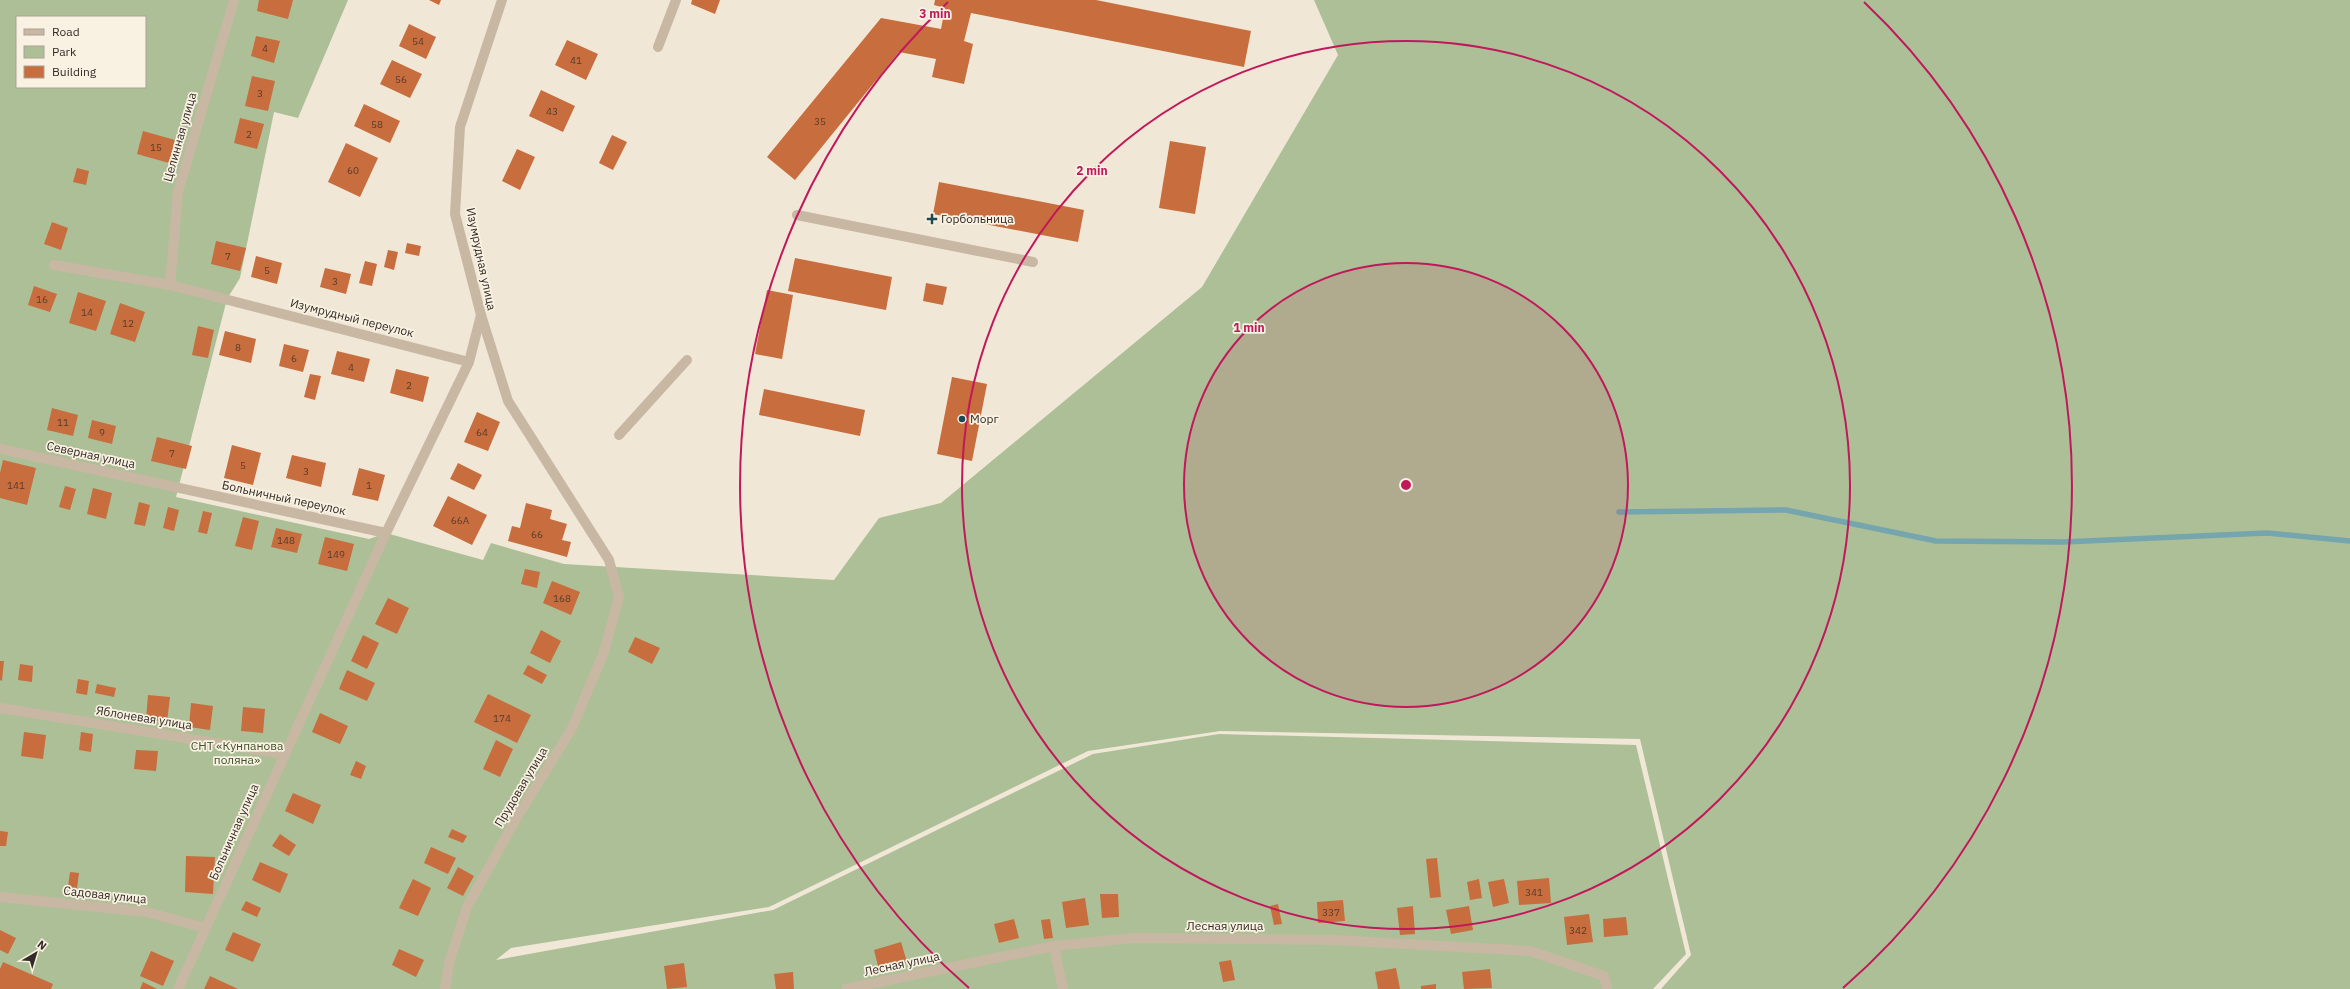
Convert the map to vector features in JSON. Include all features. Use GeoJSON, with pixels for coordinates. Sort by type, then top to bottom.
{"type":"FeatureCollection","features":[{"type":"Feature","properties":{"kind":"street","name":"Целинная улица"},"geometry":{"type":"LineString","coordinates":[[170,285],[178,192],[234,0]]}},
{"type":"Feature","properties":{"kind":"street","name":"Изумрудная улица"},"geometry":{"type":"LineString","coordinates":[[386,534],[470,362],[481,314],[455,214],[460,127],[502,0]]}},
{"type":"Feature","properties":{"kind":"street"},"geometry":{"type":"LineString","coordinates":[[658,47],[676,0]]}},
{"type":"Feature","properties":{"kind":"street"},"geometry":{"type":"LineString","coordinates":[[797,215],[1033,262]]}},
{"type":"Feature","properties":{"kind":"street"},"geometry":{"type":"LineString","coordinates":[[54,265],[170,285]]}},
{"type":"Feature","properties":{"kind":"street","name":"Изумрудный переулок"},"geometry":{"type":"LineString","coordinates":[[170,285],[470,362]]}},
{"type":"Feature","properties":{"kind":"street","name":"Прудовая улица"},"geometry":{"type":"LineString","coordinates":[[445,989],[449,963],[467,907],[516,819],[572,728],[604,652],[619,597],[610,560],[563,481],[508,401],[481,314]]}},
{"type":"Feature","properties":{"kind":"street"},"geometry":{"type":"LineString","coordinates":[[619,435],[687,360]]}},
{"type":"Feature","properties":{"kind":"street","name":"Северная улица"},"geometry":{"type":"LineString","coordinates":[[0,449],[177,488]]}},
{"type":"Feature","properties":{"kind":"street","name":"Больничный переулок"},"geometry":{"type":"LineString","coordinates":[[177,488],[386,534]]}},
{"type":"Feature","properties":{"kind":"street","name":"Больничная улица"},"geometry":{"type":"LineString","coordinates":[[178,989],[284,754],[386,534]]}},
{"type":"Feature","properties":{"kind":"street","name":"Яблоневая улица"},"geometry":{"type":"LineString","coordinates":[[0,708],[284,754]]}},
{"type":"Feature","properties":{"kind":"street","name":"Садовая улица"},"geometry":{"type":"LineString","coordinates":[[0,897],[146,912],[206,928]]}},
{"type":"Feature","properties":{"kind":"street","name":"Лесная улица"},"geometry":{"type":"LineString","coordinates":[[846,989],[1054,946],[1133,938],[1344,940],[1530,951],[1604,976],[1607,989]]}},
{"type":"Feature","properties":{"kind":"street"},"geometry":{"type":"LineString","coordinates":[[1054,946],[1063,989]]}},
{"type":"Feature","properties":{"kind":"green space","name":"СНТ «Кунпанова поляна»"},"geometry":{"type":"Polygon","coordinates":[[[0,0],[348,0],[298,118],[274,112],[240,278],[227,299],[176,497],[369,539],[386,533],[483,560],[491,543],[564,564],[834,580],[879,518],[941,503],[1202,287],[1338,55],[1314,0],[2350,0],[2350,989],[1661,989],[1691,955],[1640,739],[1220,731],[1088,751],[769,907],[511,948],[496,960],[773,910],[1093,754],[1219,734],[1636,745],[1686,954],[1653,989],[0,989],[0,0]]]}},
{"type":"Feature","properties":{"kind":"building"},"geometry":{"type":"Polygon","coordinates":[[[259,0],[293,0],[288,19],[257,11],[259,0]]]}},
{"type":"Feature","properties":{"kind":"building"},"geometry":{"type":"Polygon","coordinates":[[[429,0],[441,0],[439,5],[429,0]]]}},
{"type":"Feature","properties":{"kind":"building"},"geometry":{"type":"Polygon","coordinates":[[[692,0],[720,0],[715,14],[691,4],[692,0]]]}},
{"type":"Feature","properties":{"kind":"building"},"geometry":{"type":"Polygon","coordinates":[[[935,0],[1096,0],[1251,31],[1244,67],[971,13],[964,41],[973,44],[964,84],[932,77],[936,59],[899,52],[795,180],[767,157],[881,18],[941,29],[945,8],[934,5],[935,0]]]}},
{"type":"Feature","properties":{"kind":"building"},"geometry":{"type":"Polygon","coordinates":[[[409,24],[436,37],[426,59],[399,46],[409,24]]]}},
{"type":"Feature","properties":{"kind":"building"},"geometry":{"type":"Polygon","coordinates":[[[256,36],[280,41],[274,63],[251,56],[256,36]]]}},
{"type":"Feature","properties":{"kind":"building"},"geometry":{"type":"Polygon","coordinates":[[[567,40],[598,54],[586,80],[555,65],[567,40]]]}},
{"type":"Feature","properties":{"kind":"building"},"geometry":{"type":"Polygon","coordinates":[[[392,60],[422,74],[410,98],[380,84],[392,60]]]}},
{"type":"Feature","properties":{"kind":"building"},"geometry":{"type":"Polygon","coordinates":[[[252,76],[275,81],[268,111],[245,106],[252,76]]]}},
{"type":"Feature","properties":{"kind":"building"},"geometry":{"type":"Polygon","coordinates":[[[541,90],[575,106],[563,132],[529,116],[541,90]]]}},
{"type":"Feature","properties":{"kind":"building"},"geometry":{"type":"Polygon","coordinates":[[[364,104],[400,121],[390,143],[354,126],[364,104]]]}},
{"type":"Feature","properties":{"kind":"building"},"geometry":{"type":"Polygon","coordinates":[[[240,118],[264,124],[257,149],[234,143],[240,118]]]}},
{"type":"Feature","properties":{"kind":"building"},"geometry":{"type":"Polygon","coordinates":[[[143,131],[175,140],[169,163],[137,154],[143,131]]]}},
{"type":"Feature","properties":{"kind":"building"},"geometry":{"type":"Polygon","coordinates":[[[612,135],[627,142],[613,170],[599,163],[612,135]]]}},
{"type":"Feature","properties":{"kind":"building"},"geometry":{"type":"Polygon","coordinates":[[[1170,141],[1206,147],[1195,214],[1159,208],[1170,141]]]}},
{"type":"Feature","properties":{"kind":"building"},"geometry":{"type":"Polygon","coordinates":[[[346,143],[378,158],[360,197],[328,182],[346,143]]]}},
{"type":"Feature","properties":{"kind":"building"},"geometry":{"type":"Polygon","coordinates":[[[517,149],[535,157],[520,190],[502,181],[517,149]]]}},
{"type":"Feature","properties":{"kind":"building"},"geometry":{"type":"Polygon","coordinates":[[[77,168],[89,171],[86,185],[73,182],[77,168]]]}},
{"type":"Feature","properties":{"kind":"building"},"geometry":{"type":"Polygon","coordinates":[[[939,182],[1084,210],[1078,242],[933,214],[939,182]]]}},
{"type":"Feature","properties":{"kind":"building"},"geometry":{"type":"Polygon","coordinates":[[[52,222],[68,228],[61,250],[44,244],[52,222]]]}},
{"type":"Feature","properties":{"kind":"building"},"geometry":{"type":"Polygon","coordinates":[[[216,241],[246,248],[240,271],[211,264],[216,241]]]}},
{"type":"Feature","properties":{"kind":"building"},"geometry":{"type":"Polygon","coordinates":[[[407,243],[421,246],[419,256],[405,253],[407,243]]]}},
{"type":"Feature","properties":{"kind":"building"},"geometry":{"type":"Polygon","coordinates":[[[388,250],[398,252],[394,270],[384,267],[388,250]]]}},
{"type":"Feature","properties":{"kind":"building"},"geometry":{"type":"Polygon","coordinates":[[[256,256],[282,263],[277,284],[251,277],[256,256]]]}},
{"type":"Feature","properties":{"kind":"building"},"geometry":{"type":"Polygon","coordinates":[[[795,258],[892,277],[886,310],[788,291],[795,258]]]}},
{"type":"Feature","properties":{"kind":"building"},"geometry":{"type":"Polygon","coordinates":[[[365,261],[377,264],[372,286],[359,283],[365,261]]]}},
{"type":"Feature","properties":{"kind":"building"},"geometry":{"type":"Polygon","coordinates":[[[325,268],[351,274],[346,294],[320,287],[325,268]]]}},
{"type":"Feature","properties":{"kind":"building"},"geometry":{"type":"Polygon","coordinates":[[[926,283],[947,287],[943,305],[923,301],[926,283]]]}},
{"type":"Feature","properties":{"kind":"building"},"geometry":{"type":"Polygon","coordinates":[[[34,286],[57,294],[50,312],[28,305],[34,286]]]}},
{"type":"Feature","properties":{"kind":"building"},"geometry":{"type":"Polygon","coordinates":[[[767,290],[793,295],[782,359],[755,354],[767,290]]]}},
{"type":"Feature","properties":{"kind":"building"},"geometry":{"type":"Polygon","coordinates":[[[78,292],[106,301],[96,331],[69,323],[78,292]]]}},
{"type":"Feature","properties":{"kind":"building"},"geometry":{"type":"Polygon","coordinates":[[[120,303],[145,312],[135,342],[110,334],[120,303]]]}},
{"type":"Feature","properties":{"kind":"building"},"geometry":{"type":"Polygon","coordinates":[[[198,326],[214,330],[208,358],[192,355],[198,326]]]}},
{"type":"Feature","properties":{"kind":"building"},"geometry":{"type":"Polygon","coordinates":[[[225,331],[256,339],[251,363],[219,355],[225,331]]]}},
{"type":"Feature","properties":{"kind":"building"},"geometry":{"type":"Polygon","coordinates":[[[284,344],[309,350],[303,372],[279,366],[284,344]]]}},
{"type":"Feature","properties":{"kind":"building"},"geometry":{"type":"Polygon","coordinates":[[[337,351],[370,359],[364,382],[331,374],[337,351]]]}},
{"type":"Feature","properties":{"kind":"building"},"geometry":{"type":"Polygon","coordinates":[[[396,369],[429,377],[423,402],[390,393],[396,369]]]}},
{"type":"Feature","properties":{"kind":"building"},"geometry":{"type":"Polygon","coordinates":[[[310,374],[321,376],[315,400],[304,397],[310,374]]]}},
{"type":"Feature","properties":{"kind":"building","name":"Морг"},"geometry":{"type":"Polygon","coordinates":[[[952,377],[987,384],[972,461],[937,454],[952,377]]]}},
{"type":"Feature","properties":{"kind":"building"},"geometry":{"type":"Polygon","coordinates":[[[764,389],[865,410],[860,436],[759,415],[764,389]]]}},
{"type":"Feature","properties":{"kind":"building"},"geometry":{"type":"Polygon","coordinates":[[[52,408],[78,415],[73,436],[47,430],[52,408]]]}},
{"type":"Feature","properties":{"kind":"building"},"geometry":{"type":"Polygon","coordinates":[[[477,412],[500,422],[488,451],[464,442],[477,412]]]}},
{"type":"Feature","properties":{"kind":"building"},"geometry":{"type":"Polygon","coordinates":[[[92,420],[116,426],[112,444],[88,438],[92,420]]]}},
{"type":"Feature","properties":{"kind":"building"},"geometry":{"type":"Polygon","coordinates":[[[157,437],[192,446],[186,469],[151,461],[157,437]]]}},
{"type":"Feature","properties":{"kind":"building"},"geometry":{"type":"Polygon","coordinates":[[[232,445],[261,453],[253,485],[224,478],[232,445]]]}},
{"type":"Feature","properties":{"kind":"building"},"geometry":{"type":"Polygon","coordinates":[[[292,455],[326,463],[321,487],[286,478],[292,455]]]}},
{"type":"Feature","properties":{"kind":"building"},"geometry":{"type":"Polygon","coordinates":[[[3,460],[36,468],[27,505],[0,498],[0,473],[3,460]]]}},
{"type":"Feature","properties":{"kind":"building"},"geometry":{"type":"Polygon","coordinates":[[[458,463],[482,475],[474,490],[450,479],[458,463]]]}},
{"type":"Feature","properties":{"kind":"building"},"geometry":{"type":"Polygon","coordinates":[[[359,468],[385,475],[378,501],[352,495],[359,468]]]}},
{"type":"Feature","properties":{"kind":"building"},"geometry":{"type":"Polygon","coordinates":[[[65,486],[76,489],[70,510],[59,507],[65,486]]]}},
{"type":"Feature","properties":{"kind":"building"},"geometry":{"type":"Polygon","coordinates":[[[93,488],[112,493],[106,519],[87,514],[93,488]]]}},
{"type":"Feature","properties":{"kind":"building"},"geometry":{"type":"Polygon","coordinates":[[[448,496],[487,515],[472,545],[433,526],[448,496]]]}},
{"type":"Feature","properties":{"kind":"building"},"geometry":{"type":"Polygon","coordinates":[[[139,502],[150,505],[145,526],[134,524],[139,502]]]}},
{"type":"Feature","properties":{"kind":"building"},"geometry":{"type":"Polygon","coordinates":[[[526,503],[552,510],[550,519],[567,524],[562,540],[571,542],[567,557],[508,541],[512,526],[520,528],[526,503]]]}},
{"type":"Feature","properties":{"kind":"building"},"geometry":{"type":"Polygon","coordinates":[[[168,507],[179,510],[174,531],[163,528],[168,507]]]}},
{"type":"Feature","properties":{"kind":"building"},"geometry":{"type":"Polygon","coordinates":[[[203,511],[212,513],[207,534],[198,532],[203,511]]]}},
{"type":"Feature","properties":{"kind":"building"},"geometry":{"type":"Polygon","coordinates":[[[243,517],[259,521],[252,550],[235,546],[243,517]]]}},
{"type":"Feature","properties":{"kind":"building"},"geometry":{"type":"Polygon","coordinates":[[[276,528],[302,534],[297,553],[271,547],[276,528]]]}},
{"type":"Feature","properties":{"kind":"building"},"geometry":{"type":"Polygon","coordinates":[[[325,537],[354,544],[347,571],[318,564],[325,537]]]}},
{"type":"Feature","properties":{"kind":"building"},"geometry":{"type":"Polygon","coordinates":[[[525,569],[540,572],[537,588],[521,584],[525,569]]]}},
{"type":"Feature","properties":{"kind":"building"},"geometry":{"type":"Polygon","coordinates":[[[552,581],[580,592],[571,615],[543,603],[552,581]]]}},
{"type":"Feature","properties":{"kind":"building"},"geometry":{"type":"Polygon","coordinates":[[[388,598],[409,608],[397,634],[375,624],[388,598]]]}},
{"type":"Feature","properties":{"kind":"building"},"geometry":{"type":"Polygon","coordinates":[[[541,630],[561,641],[550,663],[530,653],[541,630]]]}},
{"type":"Feature","properties":{"kind":"building"},"geometry":{"type":"Polygon","coordinates":[[[363,635],[379,643],[367,669],[351,661],[363,635]]]}},
{"type":"Feature","properties":{"kind":"building"},"geometry":{"type":"Polygon","coordinates":[[[635,637],[660,648],[652,664],[628,652],[635,637]]]}},
{"type":"Feature","properties":{"kind":"building"},"geometry":{"type":"Polygon","coordinates":[[[0,661],[4,661],[2,681],[0,680],[0,661]]]}},
{"type":"Feature","properties":{"kind":"building"},"geometry":{"type":"Polygon","coordinates":[[[20,664],[33,666],[32,682],[18,680],[20,664]]]}},
{"type":"Feature","properties":{"kind":"building"},"geometry":{"type":"Polygon","coordinates":[[[528,665],[547,675],[542,684],[523,674],[528,665]]]}},
{"type":"Feature","properties":{"kind":"building"},"geometry":{"type":"Polygon","coordinates":[[[347,670],[375,683],[367,701],[339,689],[347,670]]]}},
{"type":"Feature","properties":{"kind":"building"},"geometry":{"type":"Polygon","coordinates":[[[78,679],[89,681],[87,695],[76,693],[78,679]]]}},
{"type":"Feature","properties":{"kind":"building"},"geometry":{"type":"Polygon","coordinates":[[[97,684],[116,688],[114,697],[95,693],[97,684]]]}},
{"type":"Feature","properties":{"kind":"building"},"geometry":{"type":"Polygon","coordinates":[[[488,694],[531,715],[517,743],[474,722],[488,694]]]}},
{"type":"Feature","properties":{"kind":"building"},"geometry":{"type":"Polygon","coordinates":[[[148,695],[170,697],[167,722],[146,719],[148,695]]]}},
{"type":"Feature","properties":{"kind":"building"},"geometry":{"type":"Polygon","coordinates":[[[191,703],[213,706],[210,730],[189,727],[191,703]]]}},
{"type":"Feature","properties":{"kind":"building"},"geometry":{"type":"Polygon","coordinates":[[[243,707],[265,709],[263,733],[241,731],[243,707]]]}},
{"type":"Feature","properties":{"kind":"building"},"geometry":{"type":"Polygon","coordinates":[[[320,713],[348,726],[340,744],[312,732],[320,713]]]}},
{"type":"Feature","properties":{"kind":"building"},"geometry":{"type":"Polygon","coordinates":[[[24,732],[46,735],[43,759],[21,756],[24,732]]]}},
{"type":"Feature","properties":{"kind":"building"},"geometry":{"type":"Polygon","coordinates":[[[81,732],[93,734],[91,752],[79,750],[81,732]]]}},
{"type":"Feature","properties":{"kind":"building"},"geometry":{"type":"Polygon","coordinates":[[[496,740],[513,749],[500,777],[483,769],[496,740]]]}},
{"type":"Feature","properties":{"kind":"building"},"geometry":{"type":"Polygon","coordinates":[[[136,750],[158,751],[156,771],[134,769],[136,750]]]}},
{"type":"Feature","properties":{"kind":"building"},"geometry":{"type":"Polygon","coordinates":[[[356,761],[366,766],[361,779],[350,775],[356,761]]]}},
{"type":"Feature","properties":{"kind":"building"},"geometry":{"type":"Polygon","coordinates":[[[293,793],[321,805],[313,824],[285,811],[293,793]]]}},
{"type":"Feature","properties":{"kind":"building"},"geometry":{"type":"Polygon","coordinates":[[[452,829],[467,836],[463,843],[448,837],[452,829]]]}},
{"type":"Feature","properties":{"kind":"building"},"geometry":{"type":"Polygon","coordinates":[[[0,831],[8,832],[6,846],[0,846],[0,831]]]}},
{"type":"Feature","properties":{"kind":"building"},"geometry":{"type":"Polygon","coordinates":[[[280,834],[296,845],[289,856],[272,846],[280,834]]]}},
{"type":"Feature","properties":{"kind":"building"},"geometry":{"type":"Polygon","coordinates":[[[431,847],[456,858],[448,874],[424,863],[431,847]]]}},
{"type":"Feature","properties":{"kind":"building"},"geometry":{"type":"Polygon","coordinates":[[[186,856],[215,857],[213,894],[185,892],[186,856]]]}},
{"type":"Feature","properties":{"kind":"building"},"geometry":{"type":"Polygon","coordinates":[[[1437,858],[1441,897],[1430,898],[1426,859],[1437,858]]]}},
{"type":"Feature","properties":{"kind":"building"},"geometry":{"type":"Polygon","coordinates":[[[260,862],[288,874],[280,893],[252,880],[260,862]]]}},
{"type":"Feature","properties":{"kind":"building"},"geometry":{"type":"Polygon","coordinates":[[[458,867],[474,876],[463,896],[447,888],[458,867]]]}},
{"type":"Feature","properties":{"kind":"building"},"geometry":{"type":"Polygon","coordinates":[[[70,872],[79,873],[77,888],[68,887],[70,872]]]}},
{"type":"Feature","properties":{"kind":"building"},"geometry":{"type":"Polygon","coordinates":[[[1549,878],[1551,903],[1519,905],[1517,881],[1549,878]]]}},
{"type":"Feature","properties":{"kind":"building"},"geometry":{"type":"Polygon","coordinates":[[[413,879],[431,888],[418,916],[399,908],[413,879]]]}},
{"type":"Feature","properties":{"kind":"building"},"geometry":{"type":"Polygon","coordinates":[[[1479,879],[1482,898],[1470,900],[1467,882],[1479,879]]]}},
{"type":"Feature","properties":{"kind":"building"},"geometry":{"type":"Polygon","coordinates":[[[1504,879],[1509,903],[1493,907],[1488,882],[1504,879]]]}},
{"type":"Feature","properties":{"kind":"building"},"geometry":{"type":"Polygon","coordinates":[[[1100,894],[1118,894],[1119,917],[1102,918],[1100,894]]]}},
{"type":"Feature","properties":{"kind":"building"},"geometry":{"type":"Polygon","coordinates":[[[1085,898],[1089,925],[1066,928],[1062,902],[1085,898]]]}},
{"type":"Feature","properties":{"kind":"building"},"geometry":{"type":"Polygon","coordinates":[[[1343,900],[1345,921],[1318,923],[1317,902],[1343,900]]]}},
{"type":"Feature","properties":{"kind":"building"},"geometry":{"type":"Polygon","coordinates":[[[246,901],[261,908],[257,917],[241,910],[246,901]]]}},
{"type":"Feature","properties":{"kind":"building"},"geometry":{"type":"Polygon","coordinates":[[[1278,904],[1282,924],[1274,925],[1270,906],[1278,904]]]}},
{"type":"Feature","properties":{"kind":"building"},"geometry":{"type":"Polygon","coordinates":[[[1413,906],[1415,934],[1400,935],[1397,908],[1413,906]]]}},
{"type":"Feature","properties":{"kind":"building"},"geometry":{"type":"Polygon","coordinates":[[[1469,906],[1473,930],[1451,934],[1446,910],[1469,906]]]}},
{"type":"Feature","properties":{"kind":"building"},"geometry":{"type":"Polygon","coordinates":[[[1589,914],[1593,942],[1567,945],[1564,917],[1589,914]]]}},
{"type":"Feature","properties":{"kind":"building"},"geometry":{"type":"Polygon","coordinates":[[[1626,917],[1628,935],[1604,937],[1603,919],[1626,917]]]}},
{"type":"Feature","properties":{"kind":"building"},"geometry":{"type":"Polygon","coordinates":[[[1014,919],[1019,938],[999,943],[994,924],[1014,919]]]}},
{"type":"Feature","properties":{"kind":"building"},"geometry":{"type":"Polygon","coordinates":[[[1050,919],[1053,938],[1044,939],[1041,920],[1050,919]]]}},
{"type":"Feature","properties":{"kind":"building"},"geometry":{"type":"Polygon","coordinates":[[[0,930],[16,938],[8,954],[0,950],[0,930]]]}},
{"type":"Feature","properties":{"kind":"building"},"geometry":{"type":"Polygon","coordinates":[[[233,932],[261,944],[253,962],[225,950],[233,932]]]}},
{"type":"Feature","properties":{"kind":"building"},"geometry":{"type":"Polygon","coordinates":[[[901,942],[907,962],[879,970],[874,950],[901,942]]]}},
{"type":"Feature","properties":{"kind":"building"},"geometry":{"type":"Polygon","coordinates":[[[399,949],[424,960],[416,977],[392,965],[399,949]]]}},
{"type":"Feature","properties":{"kind":"building"},"geometry":{"type":"Polygon","coordinates":[[[151,951],[174,961],[163,986],[140,976],[151,951]]]}},
{"type":"Feature","properties":{"kind":"building"},"geometry":{"type":"Polygon","coordinates":[[[1231,960],[1235,980],[1223,982],[1219,962],[1231,960]]]}},
{"type":"Feature","properties":{"kind":"building"},"geometry":{"type":"Polygon","coordinates":[[[3,962],[53,984],[51,989],[0,989],[0,969],[3,962]]]}},
{"type":"Feature","properties":{"kind":"building"},"geometry":{"type":"Polygon","coordinates":[[[684,963],[687,987],[667,989],[664,966],[684,963]]]}},
{"type":"Feature","properties":{"kind":"building"},"geometry":{"type":"Polygon","coordinates":[[[1396,968],[1400,989],[1378,989],[1375,972],[1396,968]]]}},
{"type":"Feature","properties":{"kind":"building"},"geometry":{"type":"Polygon","coordinates":[[[1490,969],[1492,988],[1464,989],[1462,972],[1490,969]]]}},
{"type":"Feature","properties":{"kind":"building"},"geometry":{"type":"Polygon","coordinates":[[[793,972],[794,989],[776,989],[774,974],[793,972]]]}},
{"type":"Feature","properties":{"kind":"building"},"geometry":{"type":"Polygon","coordinates":[[[210,976],[238,989],[204,989],[210,976]]]}},
{"type":"Feature","properties":{"kind":"building"},"geometry":{"type":"Polygon","coordinates":[[[143,982],[157,989],[140,989],[143,982]]]}},
{"type":"Feature","properties":{"kind":"building"},"geometry":{"type":"Polygon","coordinates":[[[1436,984],[1436,989],[1421,989],[1421,986],[1436,984]]]}},
{"type":"Feature","properties":{"kind":"waterway"},"geometry":{"type":"LineString","coordinates":[[1619,512],[1786,510],[1936,541],[2063,542],[2267,533],[2350,541]]}},
{"type":"Feature","properties":{"kind":"place","name":"Горбольница"},"geometry":{"type":"Point","coordinates":[932,219]}},
{"type":"Feature","properties":{"kind":"place","name":"Морг"},"geometry":{"type":"Point","coordinates":[962,419]}}]}
